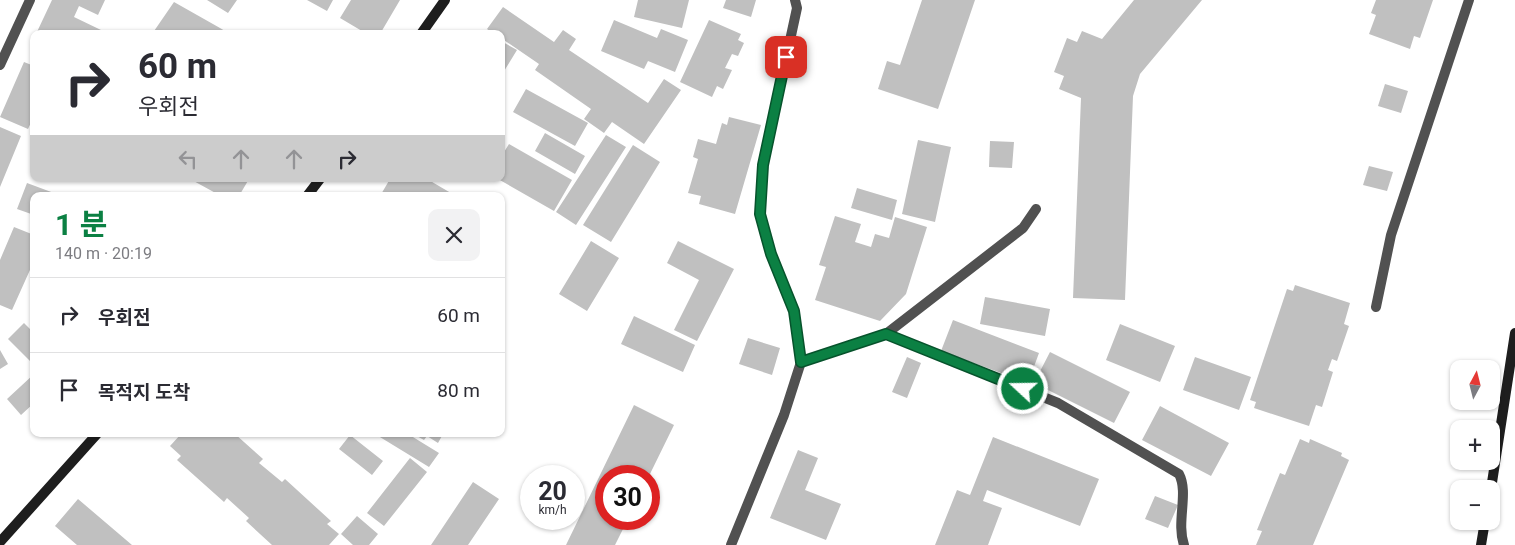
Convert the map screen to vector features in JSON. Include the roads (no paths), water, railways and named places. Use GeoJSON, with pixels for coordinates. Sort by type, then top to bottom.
{"type":"FeatureCollection","features":[{"type":"Feature","properties":{"kind":"street"},"geometry":{"type":"LineString","coordinates":[[0,65],[30,0]]}},
{"type":"Feature","properties":{"kind":"street"},"geometry":{"type":"LineString","coordinates":[[424,30],[445,0]]}},
{"type":"Feature","properties":{"kind":"street"},"geometry":{"type":"LineString","coordinates":[[731,545],[784,415],[801,362],[794,311],[771,254],[760,214],[763,165],[797,8],[794,0]]}},
{"type":"Feature","properties":{"kind":"street"},"geometry":{"type":"LineString","coordinates":[[1376,307],[1391,235],[1469,0]]}},
{"type":"Feature","properties":{"kind":"street"},"geometry":{"type":"LineString","coordinates":[[310,192],[318,182]]}},
{"type":"Feature","properties":{"kind":"street"},"geometry":{"type":"LineString","coordinates":[[801,362],[886,334],[1010,239],[1023,228],[1036,210]]}},
{"type":"Feature","properties":{"kind":"street"},"geometry":{"type":"LineString","coordinates":[[1492,480],[1515,333]]}},
{"type":"Feature","properties":{"kind":"street"},"geometry":{"type":"LineString","coordinates":[[886,334],[1058,403],[1180,474],[1184,482],[1180,532],[1184,545]]}},
{"type":"Feature","properties":{"kind":"street"},"geometry":{"type":"LineString","coordinates":[[0,542],[94,437]]}},
{"type":"Feature","properties":{"kind":"street"},"geometry":{"type":"LineString","coordinates":[[1481,545],[1484,530]]}}]}
